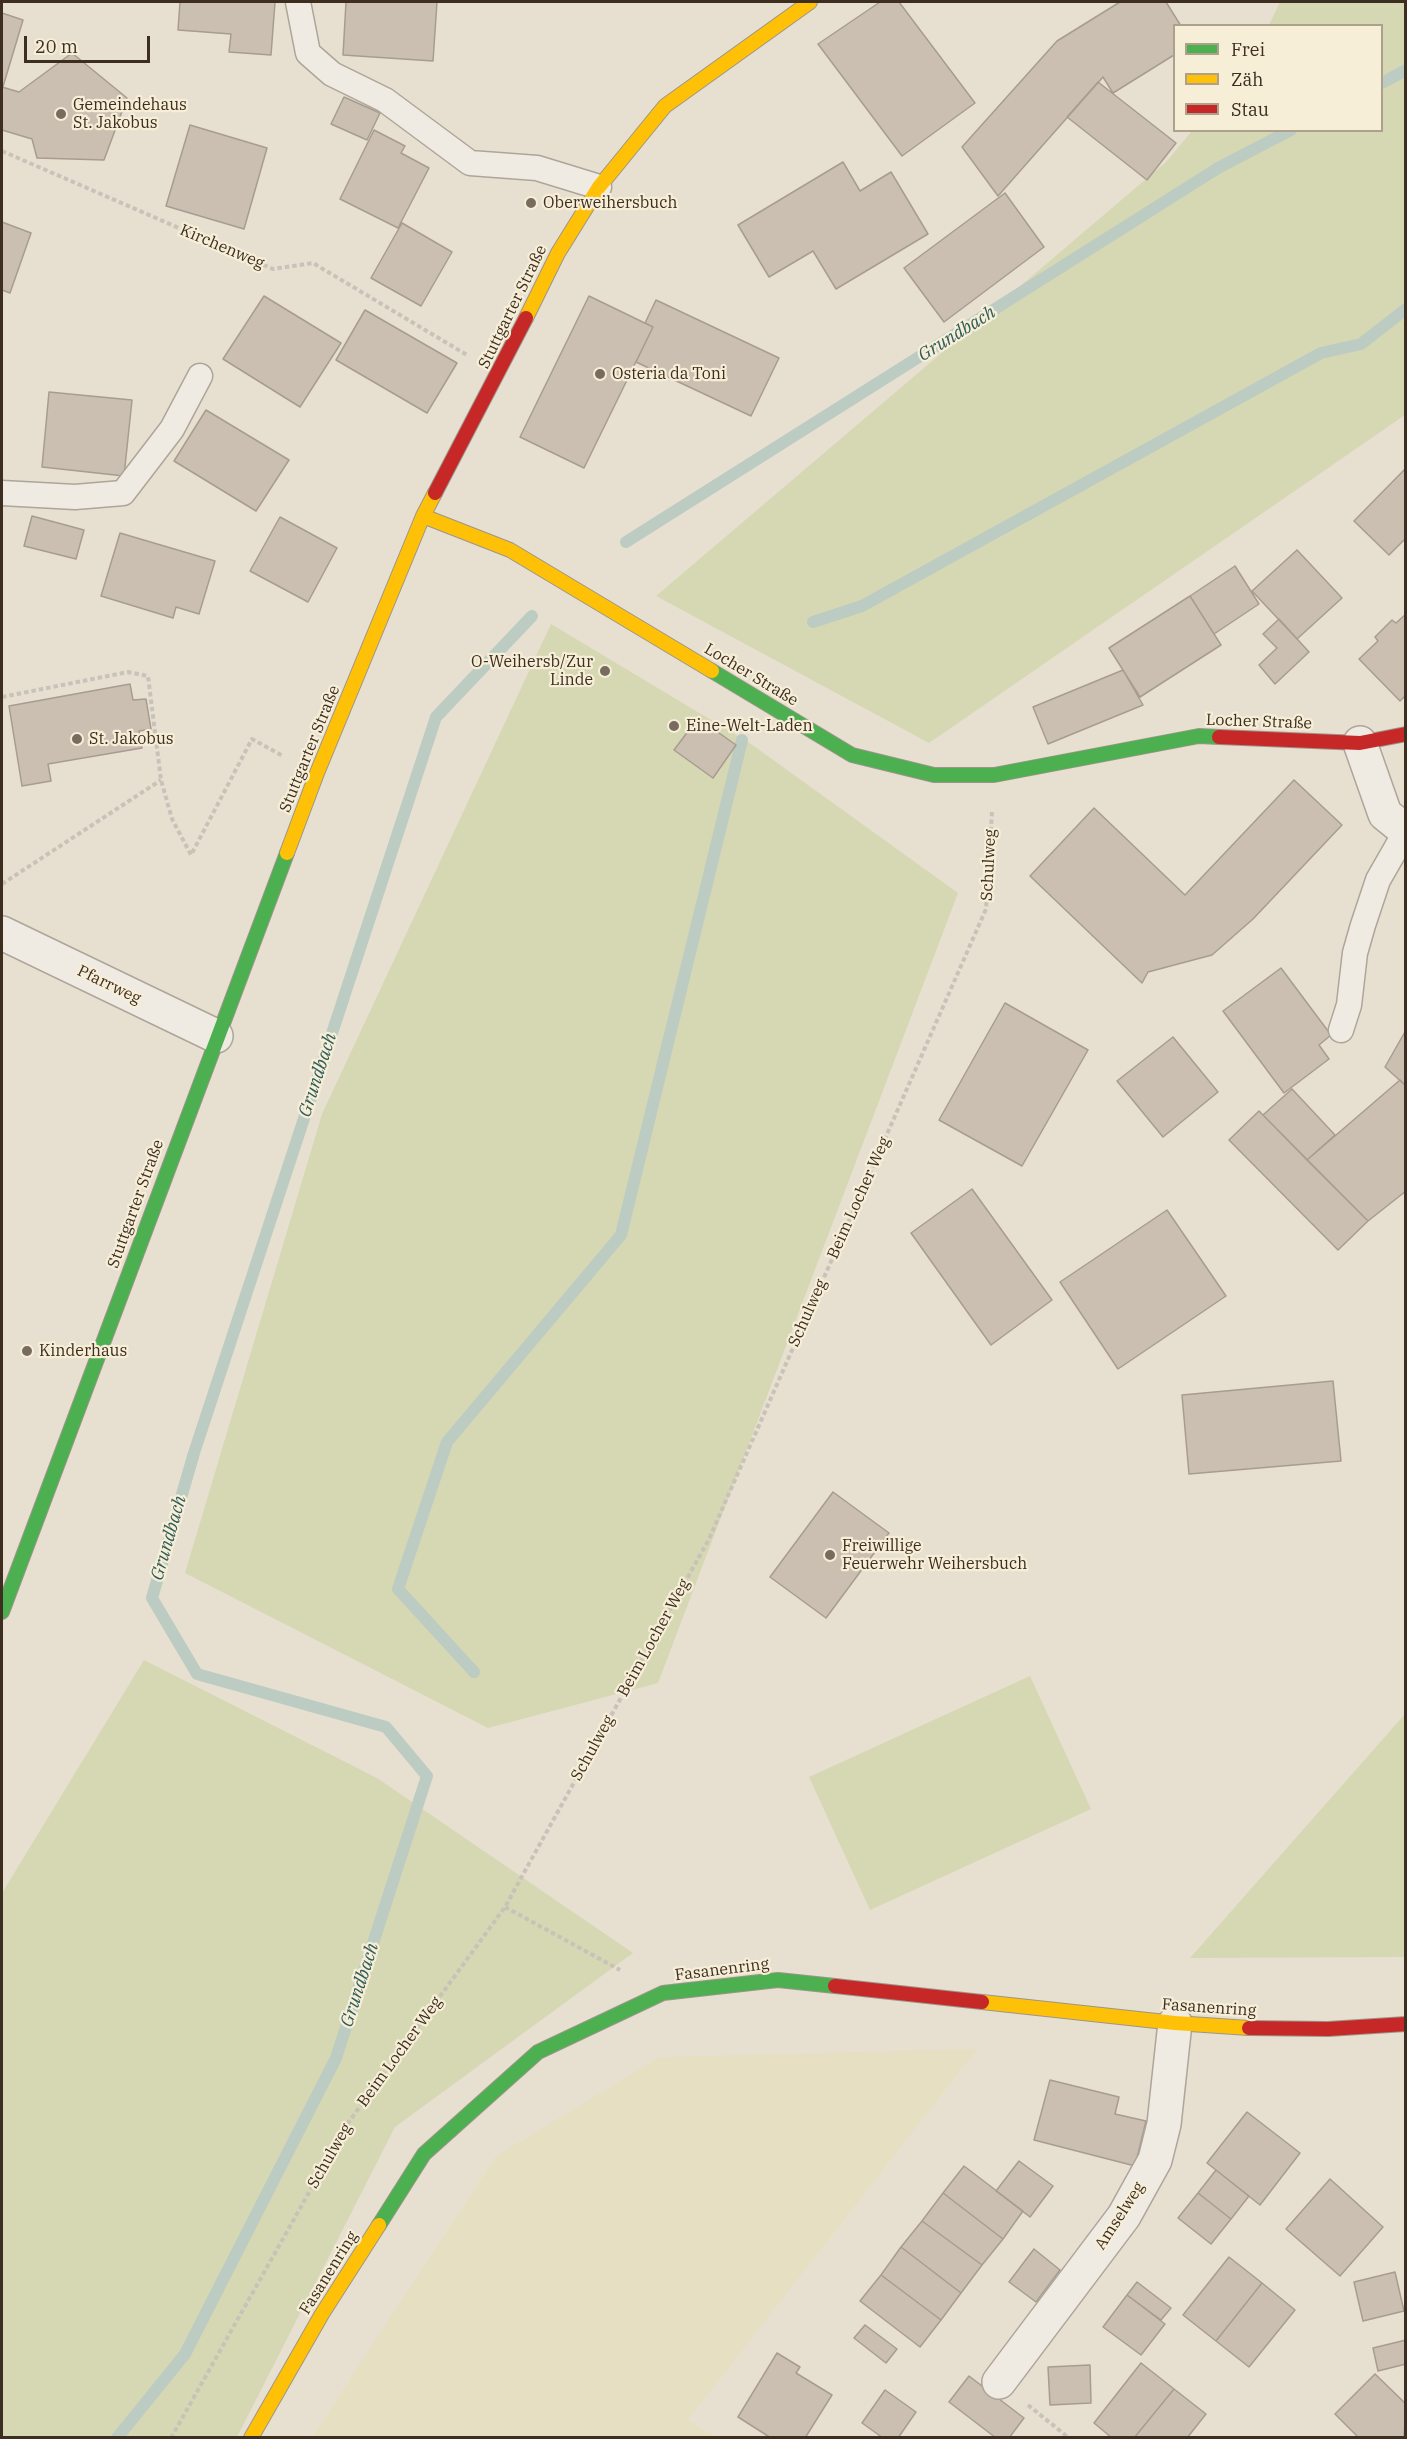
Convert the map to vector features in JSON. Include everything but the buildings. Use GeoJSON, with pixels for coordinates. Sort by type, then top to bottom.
{"type":"FeatureCollection","features":[{"type":"Feature","properties":{"kind":"street","name":"Stuttgarter Straße"},"geometry":{"type":"LineString","coordinates":[[2,1612],[216,1036],[317,773],[423,516],[499,374],[558,253],[599,187],[665,106],[810,2]]}},
{"type":"Feature","properties":{"kind":"street","name":"Locher Straße"},"geometry":{"type":"LineString","coordinates":[[423,516],[510,550],[852,754],[933,775],[994,776],[1198,736],[1360,743],[1406,734]]}},
{"type":"Feature","properties":{"kind":"street"},"geometry":{"type":"LineString","coordinates":[[1360,743],[1385,814],[1406,831]]}},
{"type":"Feature","properties":{"kind":"street","name":"Pfarrweg"},"geometry":{"type":"LineString","coordinates":[[2,933],[216,1036]]}},
{"type":"Feature","properties":{"kind":"street","name":"Fasanenring"},"geometry":{"type":"LineString","coordinates":[[252,2438],[322,2314],[424,2154],[538,2052],[663,1993],[778,1980],[1175,2023],[1282,2029],[1328,2029],[1406,2024]]}},
{"type":"Feature","properties":{"kind":"street","name":"Amselweg"},"geometry":{"type":"LineString","coordinates":[[999,2382],[1124,2216],[1155,2160],[1164,2124],[1175,2023]]}},
{"type":"Feature","properties":{"kind":"lane"},"geometry":{"type":"LineString","coordinates":[[298,2],[308,52],[332,74],[385,100],[470,163],[537,168],[599,187]]}},
{"type":"Feature","properties":{"kind":"lane"},"geometry":{"type":"LineString","coordinates":[[2,493],[75,497],[123,493],[172,429],[200,376]]}},
{"type":"Feature","properties":{"kind":"lane"},"geometry":{"type":"LineString","coordinates":[[1341,1030],[1349,1005],[1355,953],[1363,925],[1378,880],[1406,831]]}},
{"type":"Feature","properties":{"kind":"path","name":"Kirchenweg"},"geometry":{"type":"LineString","coordinates":[[2,151],[273,269],[313,263],[499,374]]}},
{"type":"Feature","properties":{"kind":"path"},"geometry":{"type":"LineString","coordinates":[[2,697],[128,672],[148,676],[161,780],[172,819],[191,855],[252,739],[317,773]]}},
{"type":"Feature","properties":{"kind":"path"},"geometry":{"type":"LineString","coordinates":[[2,884],[161,780]]}},
{"type":"Feature","properties":{"kind":"path","name":"Schulweg"},"geometry":{"type":"LineString","coordinates":[[171,2438],[348,2123],[505,1907],[709,1539],[986,909],[992,809]]}},
{"type":"Feature","properties":{"kind":"path"},"geometry":{"type":"LineString","coordinates":[[505,1907],[663,1993]]}},
{"type":"Feature","properties":{"kind":"path"},"geometry":{"type":"LineString","coordinates":[[999,2382],[1069,2438]]}},
{"type":"Feature","properties":{"kind":"shaded area"},"geometry":{"type":"Polygon","coordinates":[[[977,2049],[688,2420],[716,2437],[312,2437],[496,2156],[660,2057],[977,2049]]]}},
{"type":"Feature","properties":{"kind":"green space"},"geometry":{"type":"Polygon","coordinates":[[[1280,2],[1405,2],[1405,415],[929,743],[656,596],[1166,162],[1191,132],[1383,132],[1383,24],[1269,24],[1280,2]]]}},
{"type":"Feature","properties":{"kind":"green space"},"geometry":{"type":"Polygon","coordinates":[[[551,624],[751,744],[958,893],[658,1683],[488,1728],[185,1573],[322,1114],[551,624]]]}},
{"type":"Feature","properties":{"kind":"green space"},"geometry":{"type":"Polygon","coordinates":[[[144,1660],[377,1778],[633,1953],[395,2127],[237,2437],[2,2437],[2,1893],[144,1660]]]}},
{"type":"Feature","properties":{"kind":"green space"},"geometry":{"type":"Polygon","coordinates":[[[1030,1676],[1091,1809],[870,1910],[809,1777],[1030,1676]]]}},
{"type":"Feature","properties":{"kind":"green space"},"geometry":{"type":"Polygon","coordinates":[[[1405,1714],[1405,1957],[1190,1958],[1405,1714]]]}},
{"type":"Feature","properties":{"kind":"waterway","name":"Grundbach"},"geometry":{"type":"LineString","coordinates":[[1383,82],[1406,70]]}},
{"type":"Feature","properties":{"kind":"waterway","name":"Grundbach"},"geometry":{"type":"LineString","coordinates":[[626,542],[1218,168],[1287,132]]}},
{"type":"Feature","properties":{"kind":"waterway"},"geometry":{"type":"LineString","coordinates":[[813,622],[862,606],[1321,353],[1361,344],[1406,309]]}},
{"type":"Feature","properties":{"kind":"waterway","name":"Grundbach"},"geometry":{"type":"LineString","coordinates":[[117,2438],[185,2354],[336,2058],[427,1776],[386,1727],[197,1674],[152,1598],[194,1453],[436,717],[532,616]]}},
{"type":"Feature","properties":{"kind":"waterway"},"geometry":{"type":"LineString","coordinates":[[474,1672],[398,1589],[447,1442],[621,1235],[742,740]]}},
{"type":"Feature","properties":{"kind":"traffic: fast"},"geometry":{"type":"LineString","coordinates":[[712,671],[852,755],[934,775],[994,775],[1199,736],[1219,737]]}},
{"type":"Feature","properties":{"kind":"traffic: fast"},"geometry":{"type":"LineString","coordinates":[[2,1612],[287,853]]}},
{"type":"Feature","properties":{"kind":"traffic: fast"},"geometry":{"type":"LineString","coordinates":[[379,2225],[424,2154],[538,2052],[663,1993],[778,1980],[835,1986]]}},
{"type":"Feature","properties":{"kind":"traffic: slow"},"geometry":{"type":"LineString","coordinates":[[526,318],[558,253],[599,187],[665,106],[810,2]]}},
{"type":"Feature","properties":{"kind":"traffic: slow"},"geometry":{"type":"LineString","coordinates":[[287,853],[317,773],[423,516],[435,493]]}},
{"type":"Feature","properties":{"kind":"traffic: slow"},"geometry":{"type":"LineString","coordinates":[[423,516],[510,550],[712,671]]}},
{"type":"Feature","properties":{"kind":"traffic: slow"},"geometry":{"type":"LineString","coordinates":[[982,2002],[1175,2023],[1249,2028]]}},
{"type":"Feature","properties":{"kind":"traffic: slow"},"geometry":{"type":"LineString","coordinates":[[251,2438],[322,2314],[379,2225]]}},
{"type":"Feature","properties":{"kind":"traffic: jam"},"geometry":{"type":"LineString","coordinates":[[435,493],[526,318]]}},
{"type":"Feature","properties":{"kind":"traffic: jam"},"geometry":{"type":"LineString","coordinates":[[1219,737],[1360,743],[1406,734]]}},
{"type":"Feature","properties":{"kind":"traffic: jam"},"geometry":{"type":"LineString","coordinates":[[835,1986],[982,2002]]}},
{"type":"Feature","properties":{"kind":"traffic: jam"},"geometry":{"type":"LineString","coordinates":[[1249,2028],[1328,2029],[1406,2024]]}},
{"type":"Feature","properties":{"kind":"place","name":"Gemeindehaus St. Jakobus"},"geometry":{"type":"Point","coordinates":[61,114]}},
{"type":"Feature","properties":{"kind":"place","name":"Oberweihersbuch"},"geometry":{"type":"Point","coordinates":[531,203]}},
{"type":"Feature","properties":{"kind":"place","name":"Osteria da Toni"},"geometry":{"type":"Point","coordinates":[600,374]}},
{"type":"Feature","properties":{"kind":"place","name":"O-Weihersb/Zur Linde"},"geometry":{"type":"Point","coordinates":[605,671]}},
{"type":"Feature","properties":{"kind":"place","name":"Eine-Welt-Laden"},"geometry":{"type":"Point","coordinates":[674,726]}},
{"type":"Feature","properties":{"kind":"place","name":"St. Jakobus"},"geometry":{"type":"Point","coordinates":[77,739]}},
{"type":"Feature","properties":{"kind":"place","name":"Kinderhaus"},"geometry":{"type":"Point","coordinates":[27,1351]}},
{"type":"Feature","properties":{"kind":"place","name":"Freiwillige Feuerwehr Weihersbuch"},"geometry":{"type":"Point","coordinates":[830,1555]}}]}
